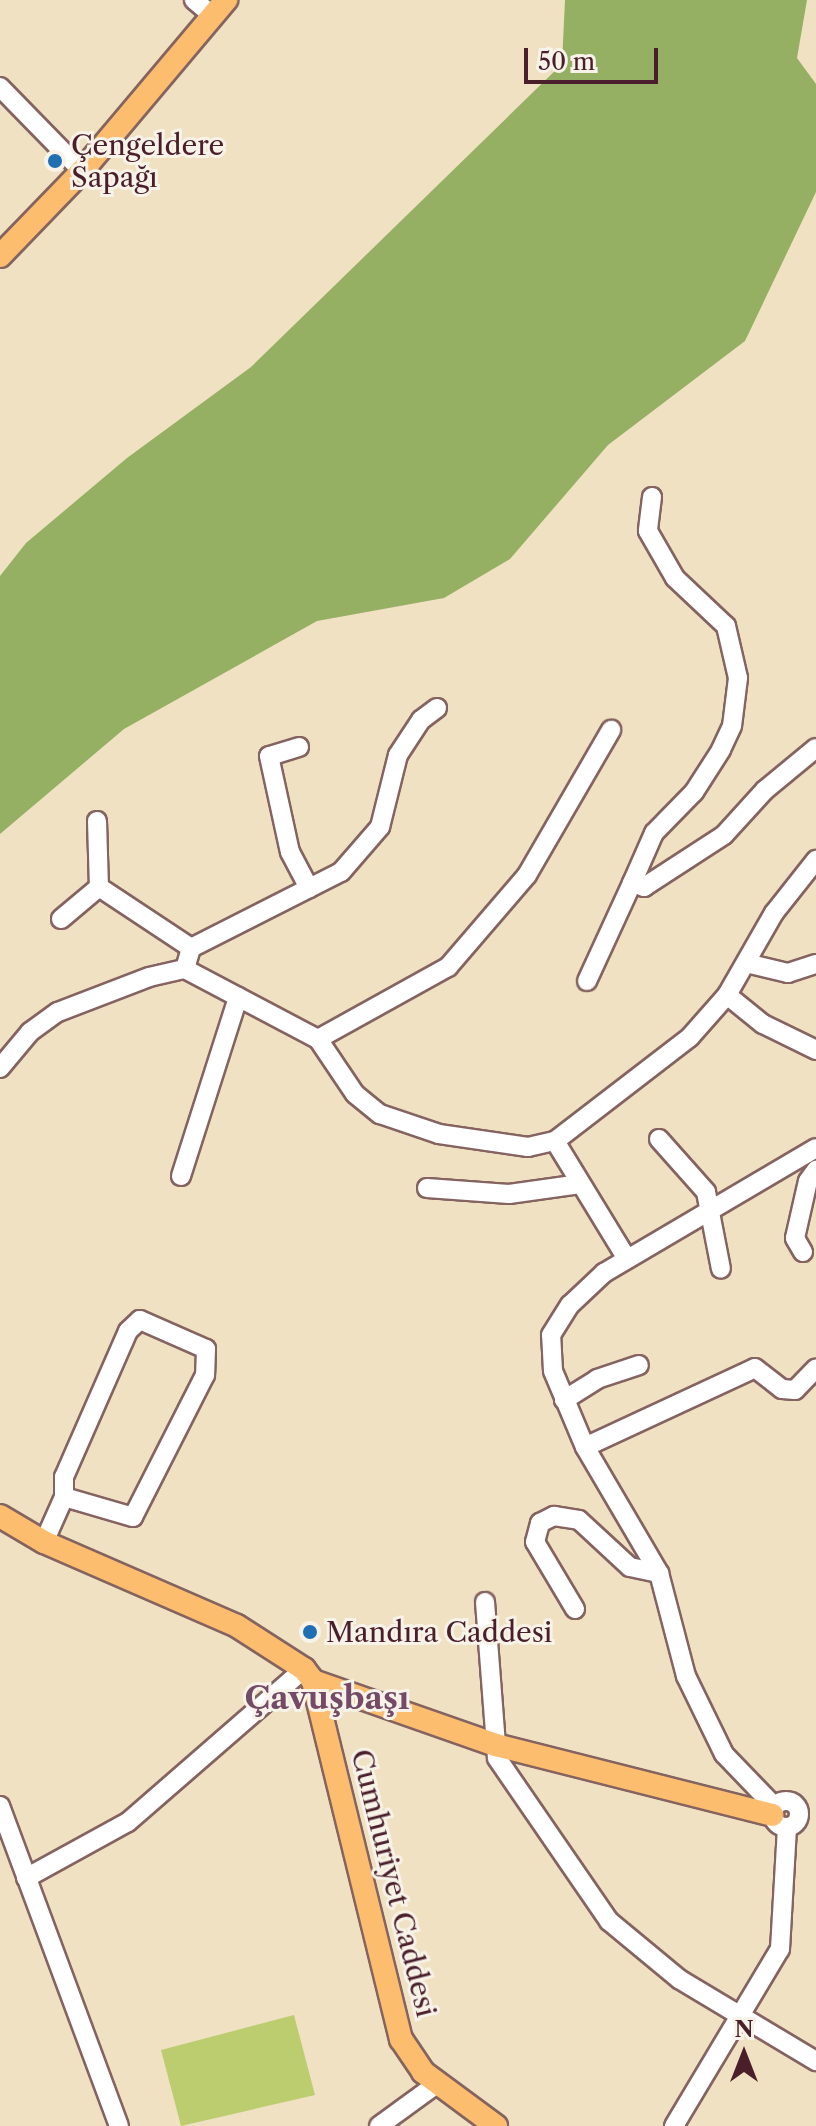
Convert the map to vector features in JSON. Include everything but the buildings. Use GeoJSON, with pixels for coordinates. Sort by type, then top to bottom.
{"type":"FeatureCollection","features":[{"type":"Feature","properties":{"kind":"main road"},"geometry":{"type":"LineString","coordinates":[[0,256],[82,171],[220,8]]}},
{"type":"Feature","properties":{"kind":"main road"},"geometry":{"type":"LineString","coordinates":[[0,1516],[44,1542],[212,1613],[308,1675],[496,1745],[778,1816]]}},
{"type":"Feature","properties":{"kind":"main road","name":"Cumhuriyet Caddesi"},"geometry":{"type":"LineString","coordinates":[[308,1675],[401,2039],[423,2072],[496,2126]]}},
{"type":"Feature","properties":{"kind":"street"},"geometry":{"type":"LineString","coordinates":[[194,0],[220,8]]}},
{"type":"Feature","properties":{"kind":"street"},"geometry":{"type":"LineString","coordinates":[[0,87],[82,171]]}},
{"type":"Feature","properties":{"kind":"street"},"geometry":{"type":"LineString","coordinates":[[587,981],[654,833],[694,792],[721,750],[732,726],[738,678],[726,626],[675,578],[648,531],[652,497]]}},
{"type":"Feature","properties":{"kind":"street"},"geometry":{"type":"LineString","coordinates":[[185,969],[191,948],[341,872],[380,827],[398,755],[421,720],[437,708]]}},
{"type":"Feature","properties":{"kind":"street"},"geometry":{"type":"LineString","coordinates":[[318,1039],[448,967],[527,875],[578,795],[611,730]]}},
{"type":"Feature","properties":{"kind":"street"},"geometry":{"type":"LineString","coordinates":[[299,747],[269,756],[290,852],[309,888]]}},
{"type":"Feature","properties":{"kind":"street"},"geometry":{"type":"LineString","coordinates":[[632,883],[644,887],[724,835],[765,790],[816,748]]}},
{"type":"Feature","properties":{"kind":"street"},"geometry":{"type":"LineString","coordinates":[[97,821],[99,887]]}},
{"type":"Feature","properties":{"kind":"street"},"geometry":{"type":"LineString","coordinates":[[0,1068],[30,1032],[58,1012],[149,977],[185,969],[318,1039],[355,1094],[380,1114],[439,1134],[528,1147],[555,1141],[690,1037],[727,995],[774,913],[816,860]]}},
{"type":"Feature","properties":{"kind":"street"},"geometry":{"type":"LineString","coordinates":[[99,887],[191,948]]}},
{"type":"Feature","properties":{"kind":"street"},"geometry":{"type":"LineString","coordinates":[[61,919],[99,887]]}},
{"type":"Feature","properties":{"kind":"street"},"geometry":{"type":"LineString","coordinates":[[746,963],[788,973],[816,964]]}},
{"type":"Feature","properties":{"kind":"street"},"geometry":{"type":"LineString","coordinates":[[727,995],[763,1024],[816,1050]]}},
{"type":"Feature","properties":{"kind":"street"},"geometry":{"type":"LineString","coordinates":[[181,1176],[238,997]]}},
{"type":"Feature","properties":{"kind":"street"},"geometry":{"type":"LineString","coordinates":[[659,1139],[706,1192],[721,1269]]}},
{"type":"Feature","properties":{"kind":"street"},"geometry":{"type":"LineString","coordinates":[[555,1141],[627,1259]]}},
{"type":"Feature","properties":{"kind":"street"},"geometry":{"type":"LineString","coordinates":[[816,1148],[627,1259],[570,1305],[551,1335],[553,1371],[564,1400],[585,1447],[659,1573],[686,1676],[724,1754],[778,1816],[797,1822],[799,1812],[816,1799]]}},
{"type":"Feature","properties":{"kind":"street"},"geometry":{"type":"LineString","coordinates":[[803,1252],[795,1238],[808,1181],[816,1170]]}},
{"type":"Feature","properties":{"kind":"street"},"geometry":{"type":"LineString","coordinates":[[427,1188],[509,1194],[580,1184]]}},
{"type":"Feature","properties":{"kind":"street"},"geometry":{"type":"LineString","coordinates":[[44,1542],[64,1497],[64,1477],[128,1331],[140,1320],[206,1349],[205,1375],[133,1517],[64,1497]]}},
{"type":"Feature","properties":{"kind":"street"},"geometry":{"type":"LineString","coordinates":[[564,1400],[597,1379],[639,1365]]}},
{"type":"Feature","properties":{"kind":"street"},"geometry":{"type":"LineString","coordinates":[[585,1447],[755,1368],[782,1389],[795,1390],[816,1368]]}},
{"type":"Feature","properties":{"kind":"street"},"geometry":{"type":"LineString","coordinates":[[575,1609],[535,1542],[540,1523],[554,1516],[579,1520],[630,1567],[659,1573]]}},
{"type":"Feature","properties":{"kind":"street"},"geometry":{"type":"LineString","coordinates":[[485,1602],[500,1766],[609,1921],[679,1979],[816,2061]]}},
{"type":"Feature","properties":{"kind":"street"},"geometry":{"type":"LineString","coordinates":[[26,1878],[128,1822],[308,1675]]}},
{"type":"Feature","properties":{"kind":"street"},"geometry":{"type":"LineString","coordinates":[[0,1806],[119,2126]]}},
{"type":"Feature","properties":{"kind":"street"},"geometry":{"type":"LineString","coordinates":[[674,2126],[780,1949],[778,1816]]}},
{"type":"Feature","properties":{"kind":"street"},"geometry":{"type":"LineString","coordinates":[[379,2126],[438,2083]]}},
{"type":"Feature","properties":{"kind":"green space"},"geometry":{"type":"Polygon","coordinates":[[[565,0],[807,0],[797,58],[816,84],[816,192],[745,341],[608,445],[510,559],[444,598],[317,621],[124,729],[0,834],[0,576],[26,543],[127,458],[251,367],[562,64],[565,0]]]}},
{"type":"Feature","properties":{"kind":"green space"},"geometry":{"type":"Polygon","coordinates":[[[294,2015],[315,2095],[181,2126],[161,2050],[294,2015]]]}},
{"type":"Feature","properties":{"kind":"place","name":"Çengeldere Sapağı"},"geometry":{"type":"Point","coordinates":[55,161]}},
{"type":"Feature","properties":{"kind":"place","name":"Mandıra Caddesi"},"geometry":{"type":"Point","coordinates":[310,1632]}},
{"type":"Feature","properties":{"kind":"district","name":"Çavuşbaşı"},"geometry":{"type":"Point","coordinates":[327,1698]}}]}
